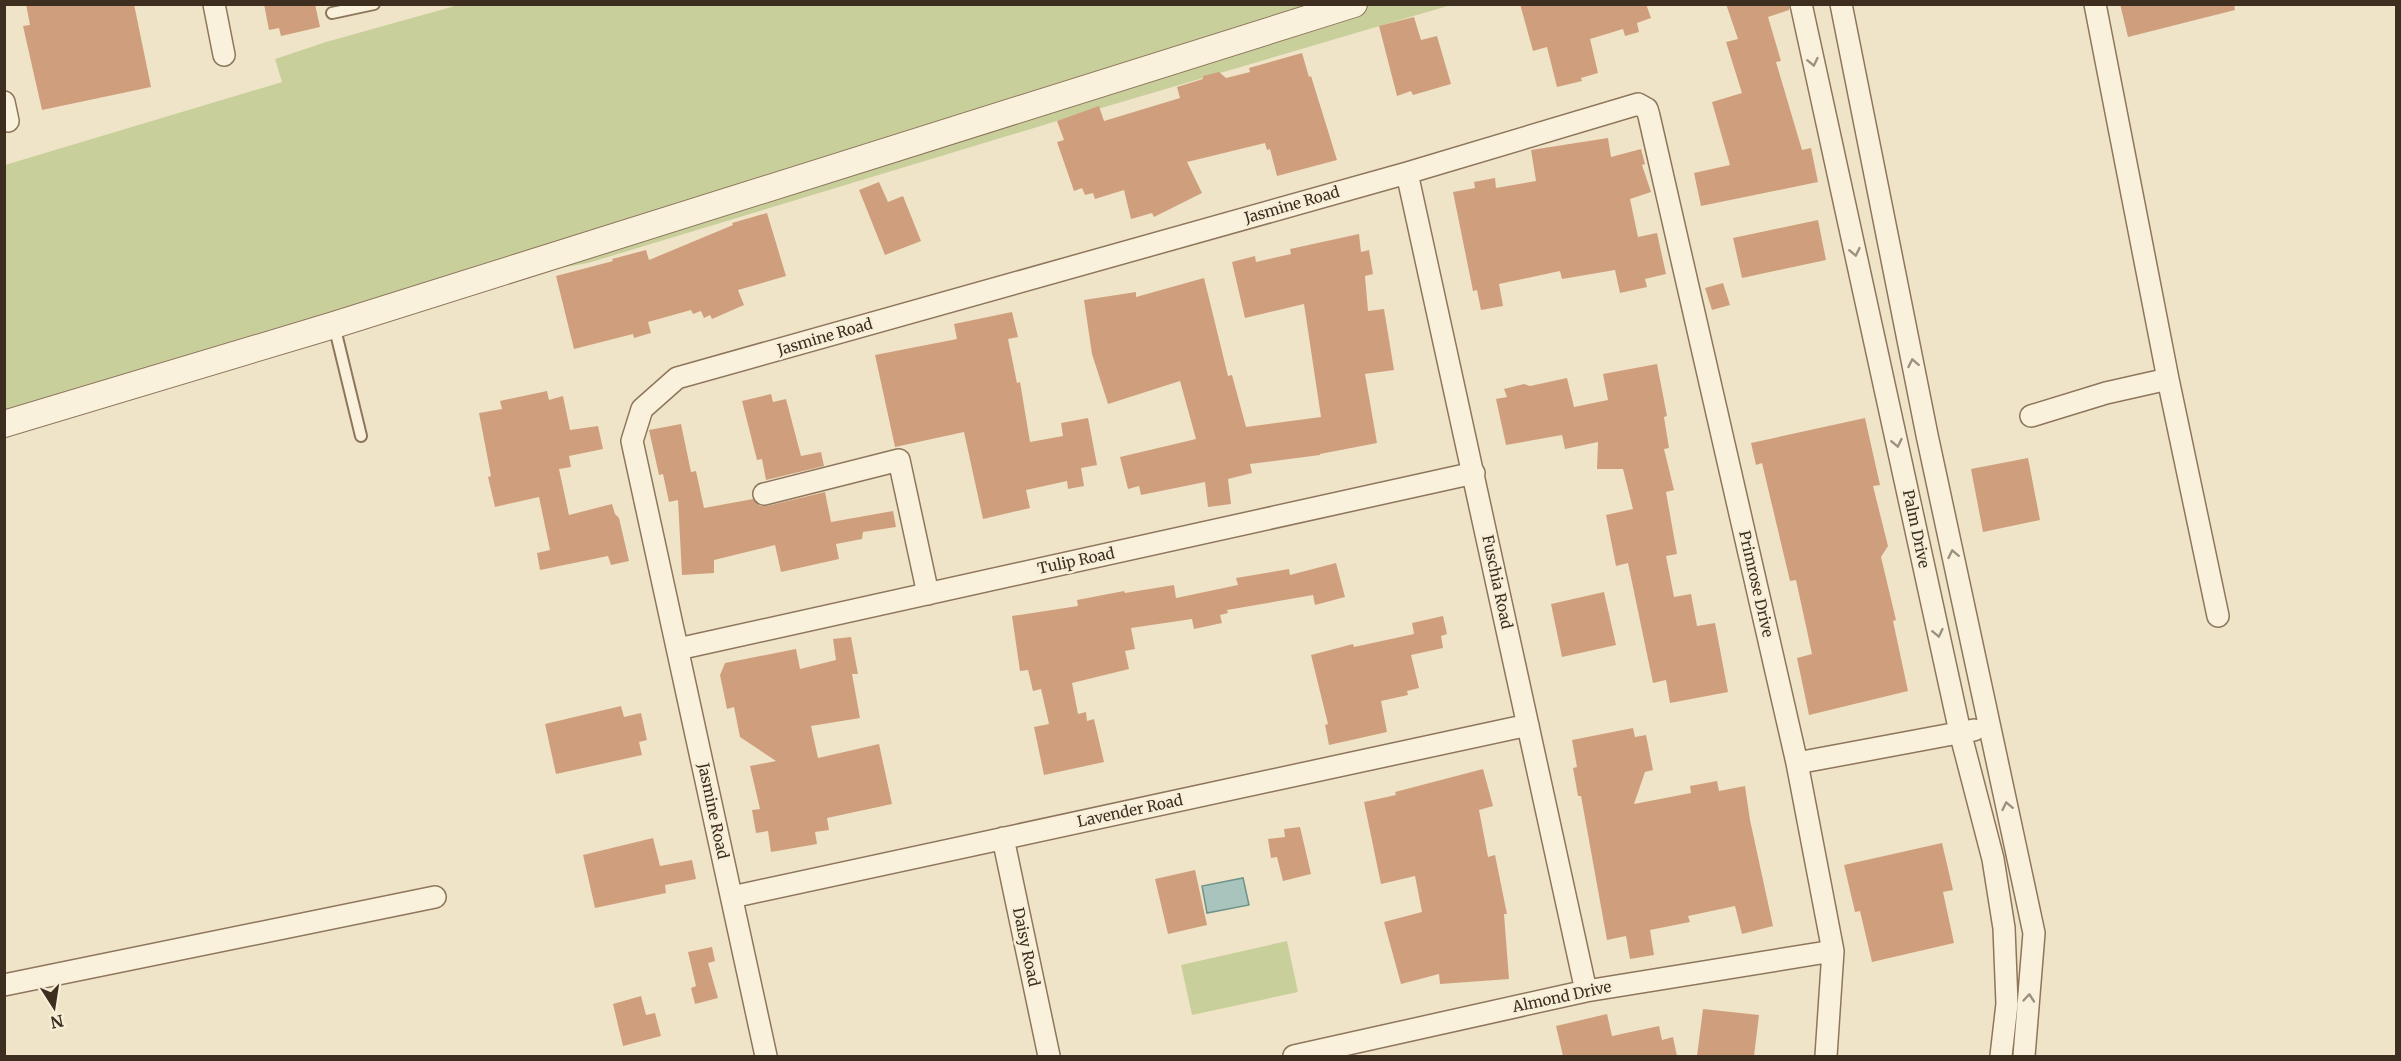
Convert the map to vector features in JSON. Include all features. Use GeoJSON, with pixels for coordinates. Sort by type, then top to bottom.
{"type":"FeatureCollection","features":[{"type":"Feature","properties":{"kind":"street"},"geometry":{"type":"LineString","coordinates":[[214,4],[224,55]]}},
{"type":"Feature","properties":{"kind":"street"},"geometry":{"type":"LineString","coordinates":[[4,424],[334,325],[1354,4]]}},
{"type":"Feature","properties":{"kind":"street","name":"Palm Drive"},"geometry":{"type":"LineString","coordinates":[[1801,4],[1960,732],[1993,859],[2004,928],[2007,1004],[2001,1056]]}},
{"type":"Feature","properties":{"kind":"street","name":"Palm Drive"},"geometry":{"type":"LineString","coordinates":[[1841,4],[1927,435],[2034,933],[2024,1056]]}},
{"type":"Feature","properties":{"kind":"street"},"geometry":{"type":"LineString","coordinates":[[2095,4],[2168,379],[2218,616]]}},
{"type":"Feature","properties":{"kind":"street","name":"Jasmine Road"},"geometry":{"type":"LineString","coordinates":[[766,1056],[632,441],[642,409],[677,378],[1407,173],[1638,105],[1647,109],[1649,116]]}},
{"type":"Feature","properties":{"kind":"street","name":"Primrose Drive"},"geometry":{"type":"LineString","coordinates":[[1649,116],[1797,763],[1833,951],[1826,1056]]}},
{"type":"Feature","properties":{"kind":"street","name":"Fuschia Road"},"geometry":{"type":"LineString","coordinates":[[1407,173],[1586,991]]}},
{"type":"Feature","properties":{"kind":"street"},"geometry":{"type":"LineString","coordinates":[[2031,416],[2106,393],[2168,379]]}},
{"type":"Feature","properties":{"kind":"street"},"geometry":{"type":"LineString","coordinates":[[764,494],[900,460],[928,594]]}},
{"type":"Feature","properties":{"kind":"street","name":"Tulip Road"},"geometry":{"type":"LineString","coordinates":[[678,649],[1474,473]]}},
{"type":"Feature","properties":{"kind":"street","name":"Lavender Road"},"geometry":{"type":"LineString","coordinates":[[732,897],[1528,725]]}},
{"type":"Feature","properties":{"kind":"street"},"geometry":{"type":"LineString","coordinates":[[1797,763],[1990,727]]}},
{"type":"Feature","properties":{"kind":"street","name":"Daisy Road"},"geometry":{"type":"LineString","coordinates":[[1003,838],[1049,1056]]}},
{"type":"Feature","properties":{"kind":"street"},"geometry":{"type":"LineString","coordinates":[[4,985],[435,897]]}},
{"type":"Feature","properties":{"kind":"street","name":"Almond Drive"},"geometry":{"type":"LineString","coordinates":[[1305,1055],[1586,991],[1833,951]]}},
{"type":"Feature","properties":{"kind":"lane"},"geometry":{"type":"LineString","coordinates":[[332,13],[374,4]]}},
{"type":"Feature","properties":{"kind":"lane"},"geometry":{"type":"LineString","coordinates":[[334,325],[361,436]]}},
{"type":"Feature","properties":{"kind":"green space"},"geometry":{"type":"Polygon","coordinates":[[[462,4],[1451,5],[588,263],[433,290],[5,424],[5,165],[282,82],[275,59],[326,42],[462,4]]]}},
{"type":"Feature","properties":{"kind":"green space"},"geometry":{"type":"Polygon","coordinates":[[[1287,941],[1298,992],[1192,1015],[1181,965],[1287,941]]]}},
{"type":"Feature","properties":{"kind":"water"},"geometry":{"type":"Polygon","coordinates":[[[1243,878],[1249,905],[1207,913],[1202,886],[1243,878]]]}},
{"type":"Feature","properties":{"kind":"building"},"geometry":{"type":"Polygon","coordinates":[[[26,4],[134,4],[151,87],[42,110],[23,26],[30,25],[26,4]]]}},
{"type":"Feature","properties":{"kind":"building"},"geometry":{"type":"Polygon","coordinates":[[[264,4],[315,4],[320,27],[281,36],[279,28],[269,30],[264,4]]]}},
{"type":"Feature","properties":{"kind":"building"},"geometry":{"type":"Polygon","coordinates":[[[1520,4],[1646,4],[1651,18],[1637,23],[1639,32],[1625,36],[1623,29],[1590,39],[1598,73],[1581,78],[1582,81],[1557,87],[1547,47],[1533,51],[1520,4]]]}},
{"type":"Feature","properties":{"kind":"building"},"geometry":{"type":"Polygon","coordinates":[[[1726,4],[1789,4],[1789,10],[1768,17],[1781,61],[1776,62],[1802,150],[1811,148],[1818,182],[1701,206],[1694,173],[1730,165],[1712,102],[1742,93],[1726,42],[1738,39],[1726,4]]]}},
{"type":"Feature","properties":{"kind":"building"},"geometry":{"type":"Polygon","coordinates":[[[2120,4],[2234,4],[2235,10],[2128,37],[2120,4]]]}},
{"type":"Feature","properties":{"kind":"building"},"geometry":{"type":"Polygon","coordinates":[[[1414,17],[1421,40],[1437,36],[1451,84],[1413,95],[1411,91],[1397,96],[1379,26],[1414,17]]]}},
{"type":"Feature","properties":{"kind":"building"},"geometry":{"type":"Polygon","coordinates":[[[1302,53],[1337,160],[1277,176],[1270,149],[1267,150],[1265,143],[1187,162],[1202,193],[1154,217],[1152,213],[1131,219],[1124,190],[1095,199],[1093,193],[1085,195],[1082,188],[1074,191],[1057,142],[1064,140],[1057,121],[1099,106],[1104,121],[1180,98],[1177,87],[1203,79],[1203,76],[1219,72],[1226,78],[1250,72],[1249,68],[1302,53]]]}},
{"type":"Feature","properties":{"kind":"building"},"geometry":{"type":"Polygon","coordinates":[[[1608,138],[1611,157],[1641,149],[1645,164],[1642,165],[1651,192],[1630,199],[1638,237],[1657,233],[1666,274],[1645,279],[1647,287],[1620,293],[1615,270],[1562,279],[1560,271],[1499,284],[1503,306],[1481,310],[1477,290],[1473,291],[1453,192],[1475,188],[1474,182],[1495,178],[1496,188],[1536,181],[1531,150],[1608,138]]]}},
{"type":"Feature","properties":{"kind":"building"},"geometry":{"type":"Polygon","coordinates":[[[879,182],[888,202],[903,196],[921,241],[885,255],[859,190],[879,182]]]}},
{"type":"Feature","properties":{"kind":"building"},"geometry":{"type":"Polygon","coordinates":[[[767,213],[786,276],[738,290],[744,305],[712,319],[710,315],[704,318],[701,311],[693,314],[691,310],[648,322],[651,333],[634,338],[633,334],[574,349],[556,276],[646,250],[649,260],[733,225],[732,223],[767,213]]]}},
{"type":"Feature","properties":{"kind":"building"},"geometry":{"type":"Polygon","coordinates":[[[1818,220],[1826,260],[1742,278],[1733,238],[1818,220]]]}},
{"type":"Feature","properties":{"kind":"building"},"geometry":{"type":"Polygon","coordinates":[[[1359,234],[1361,252],[1369,250],[1373,274],[1365,276],[1368,311],[1384,309],[1394,370],[1365,374],[1377,443],[1320,455],[1250,464],[1252,473],[1228,479],[1231,504],[1208,507],[1205,482],[1141,495],[1139,486],[1128,489],[1120,457],[1196,439],[1180,381],[1108,404],[1092,354],[1084,300],[1136,292],[1136,297],[1204,278],[1228,376],[1232,375],[1246,427],[1321,417],[1304,304],[1245,318],[1232,262],[1255,256],[1256,262],[1291,254],[1290,249],[1359,234]]]}},
{"type":"Feature","properties":{"kind":"building"},"geometry":{"type":"Polygon","coordinates":[[[1723,283],[1730,305],[1712,310],[1705,288],[1723,283]]]}},
{"type":"Feature","properties":{"kind":"building"},"geometry":{"type":"Polygon","coordinates":[[[1012,312],[1018,337],[1008,339],[1017,383],[1020,382],[1030,442],[1063,436],[1061,423],[1088,418],[1097,465],[1081,468],[1084,486],[1068,489],[1067,481],[1026,490],[1030,508],[983,519],[964,432],[895,447],[875,355],[957,339],[954,324],[1012,312]]]}},
{"type":"Feature","properties":{"kind":"building"},"geometry":{"type":"Polygon","coordinates":[[[1657,364],[1667,416],[1664,417],[1669,448],[1664,449],[1674,490],[1666,492],[1677,554],[1666,556],[1674,597],[1691,594],[1697,626],[1715,623],[1728,692],[1670,703],[1666,680],[1653,683],[1628,563],[1616,566],[1606,515],[1633,509],[1623,469],[1597,469],[1598,442],[1565,449],[1562,435],[1506,445],[1496,399],[1507,397],[1504,389],[1567,378],[1574,407],[1608,400],[1603,374],[1657,364]]]}},
{"type":"Feature","properties":{"kind":"building"},"geometry":{"type":"Polygon","coordinates":[[[547,391],[549,400],[563,396],[570,430],[598,426],[603,449],[569,456],[571,467],[559,469],[569,515],[612,504],[619,518],[629,561],[611,565],[608,556],[540,570],[537,553],[550,550],[539,497],[495,507],[488,477],[491,476],[479,413],[502,409],[500,401],[547,391]]]}},
{"type":"Feature","properties":{"kind":"building"},"geometry":{"type":"Polygon","coordinates":[[[771,394],[773,402],[786,399],[801,456],[821,452],[824,466],[766,480],[762,459],[757,460],[742,401],[771,394]]]}},
{"type":"Feature","properties":{"kind":"building"},"geometry":{"type":"Polygon","coordinates":[[[1865,418],[1880,485],[1873,486],[1888,546],[1881,557],[1896,620],[1893,621],[1908,691],[1809,715],[1797,658],[1812,654],[1796,580],[1790,581],[1762,463],[1756,465],[1751,443],[1865,418]]]}},
{"type":"Feature","properties":{"kind":"building"},"geometry":{"type":"Polygon","coordinates":[[[681,424],[691,472],[696,471],[704,508],[753,499],[760,506],[767,506],[825,492],[831,522],[893,511],[896,527],[863,532],[862,539],[836,544],[839,559],[781,572],[775,545],[714,560],[714,573],[682,575],[678,500],[669,502],[663,474],[659,475],[649,430],[681,424]]]}},
{"type":"Feature","properties":{"kind":"building"},"geometry":{"type":"Polygon","coordinates":[[[2028,458],[2040,520],[1983,532],[1971,469],[2028,458]]]}},
{"type":"Feature","properties":{"kind":"building"},"geometry":{"type":"Polygon","coordinates":[[[1336,563],[1345,597],[1315,605],[1313,595],[1227,610],[1228,613],[1220,615],[1222,623],[1194,629],[1192,619],[1131,628],[1135,649],[1125,651],[1129,669],[1072,683],[1078,714],[1086,712],[1087,721],[1094,719],[1104,762],[1044,775],[1034,727],[1049,724],[1041,689],[1033,691],[1028,670],[1020,671],[1012,616],[1078,606],[1077,600],[1124,591],[1125,593],[1174,585],[1176,598],[1238,585],[1236,578],[1289,569],[1290,575],[1336,563]]]}},
{"type":"Feature","properties":{"kind":"building"},"geometry":{"type":"Polygon","coordinates":[[[1604,592],[1616,645],[1562,657],[1551,604],[1604,592]]]}},
{"type":"Feature","properties":{"kind":"building"},"geometry":{"type":"Polygon","coordinates":[[[1443,616],[1447,634],[1441,636],[1443,648],[1411,655],[1419,688],[1407,691],[1408,695],[1381,701],[1387,732],[1329,745],[1325,725],[1328,724],[1311,655],[1353,644],[1354,647],[1414,634],[1412,623],[1443,616]]]}},
{"type":"Feature","properties":{"kind":"building"},"geometry":{"type":"Polygon","coordinates":[[[851,637],[858,674],[852,674],[860,718],[811,726],[818,758],[879,744],[892,804],[827,818],[829,830],[815,832],[817,844],[771,852],[768,831],[756,833],[752,810],[760,809],[750,766],[776,761],[740,737],[734,707],[727,709],[720,675],[725,663],[796,649],[800,669],[836,660],[833,639],[851,637]]]}},
{"type":"Feature","properties":{"kind":"building"},"geometry":{"type":"Polygon","coordinates":[[[621,706],[624,717],[641,713],[647,740],[639,742],[642,755],[556,774],[545,724],[621,706]]]}},
{"type":"Feature","properties":{"kind":"building"},"geometry":{"type":"Polygon","coordinates":[[[1633,728],[1635,737],[1646,735],[1653,770],[1645,772],[1634,804],[1691,793],[1690,786],[1717,781],[1719,791],[1745,786],[1773,926],[1742,934],[1735,906],[1688,916],[1690,922],[1650,930],[1654,955],[1630,959],[1626,936],[1607,940],[1581,796],[1578,796],[1573,768],[1577,767],[1572,740],[1633,728]]]}},
{"type":"Feature","properties":{"kind":"building"},"geometry":{"type":"Polygon","coordinates":[[[1483,769],[1493,806],[1479,810],[1488,857],[1495,855],[1507,914],[1504,914],[1509,979],[1440,984],[1439,974],[1401,984],[1384,922],[1422,912],[1415,876],[1381,884],[1364,802],[1396,795],[1395,792],[1483,769]]]}},
{"type":"Feature","properties":{"kind":"building"},"geometry":{"type":"Polygon","coordinates":[[[1300,827],[1311,874],[1283,881],[1277,857],[1271,858],[1268,839],[1285,837],[1284,829],[1300,827]]]}},
{"type":"Feature","properties":{"kind":"building"},"geometry":{"type":"Polygon","coordinates":[[[653,838],[660,866],[692,860],[696,879],[665,885],[666,893],[595,908],[583,855],[653,838]]]}},
{"type":"Feature","properties":{"kind":"building"},"geometry":{"type":"Polygon","coordinates":[[[1942,843],[1953,890],[1943,892],[1954,943],[1872,962],[1860,911],[1855,912],[1844,865],[1942,843]]]}},
{"type":"Feature","properties":{"kind":"building"},"geometry":{"type":"Polygon","coordinates":[[[1195,870],[1207,925],[1168,934],[1155,879],[1195,870]]]}},
{"type":"Feature","properties":{"kind":"building"},"geometry":{"type":"Polygon","coordinates":[[[712,947],[715,961],[708,963],[718,998],[695,1004],[691,988],[696,986],[688,952],[712,947]]]}},
{"type":"Feature","properties":{"kind":"building"},"geometry":{"type":"Polygon","coordinates":[[[641,996],[646,1015],[655,1013],[661,1036],[623,1046],[613,1004],[641,996]]]}},
{"type":"Feature","properties":{"kind":"building"},"geometry":{"type":"Polygon","coordinates":[[[1703,1009],[1759,1015],[1754,1056],[1697,1056],[1703,1009]]]}},
{"type":"Feature","properties":{"kind":"building"},"geometry":{"type":"Polygon","coordinates":[[[1607,1014],[1612,1036],[1659,1026],[1662,1040],[1673,1037],[1677,1056],[1563,1056],[1556,1026],[1607,1014]]]}}]}
